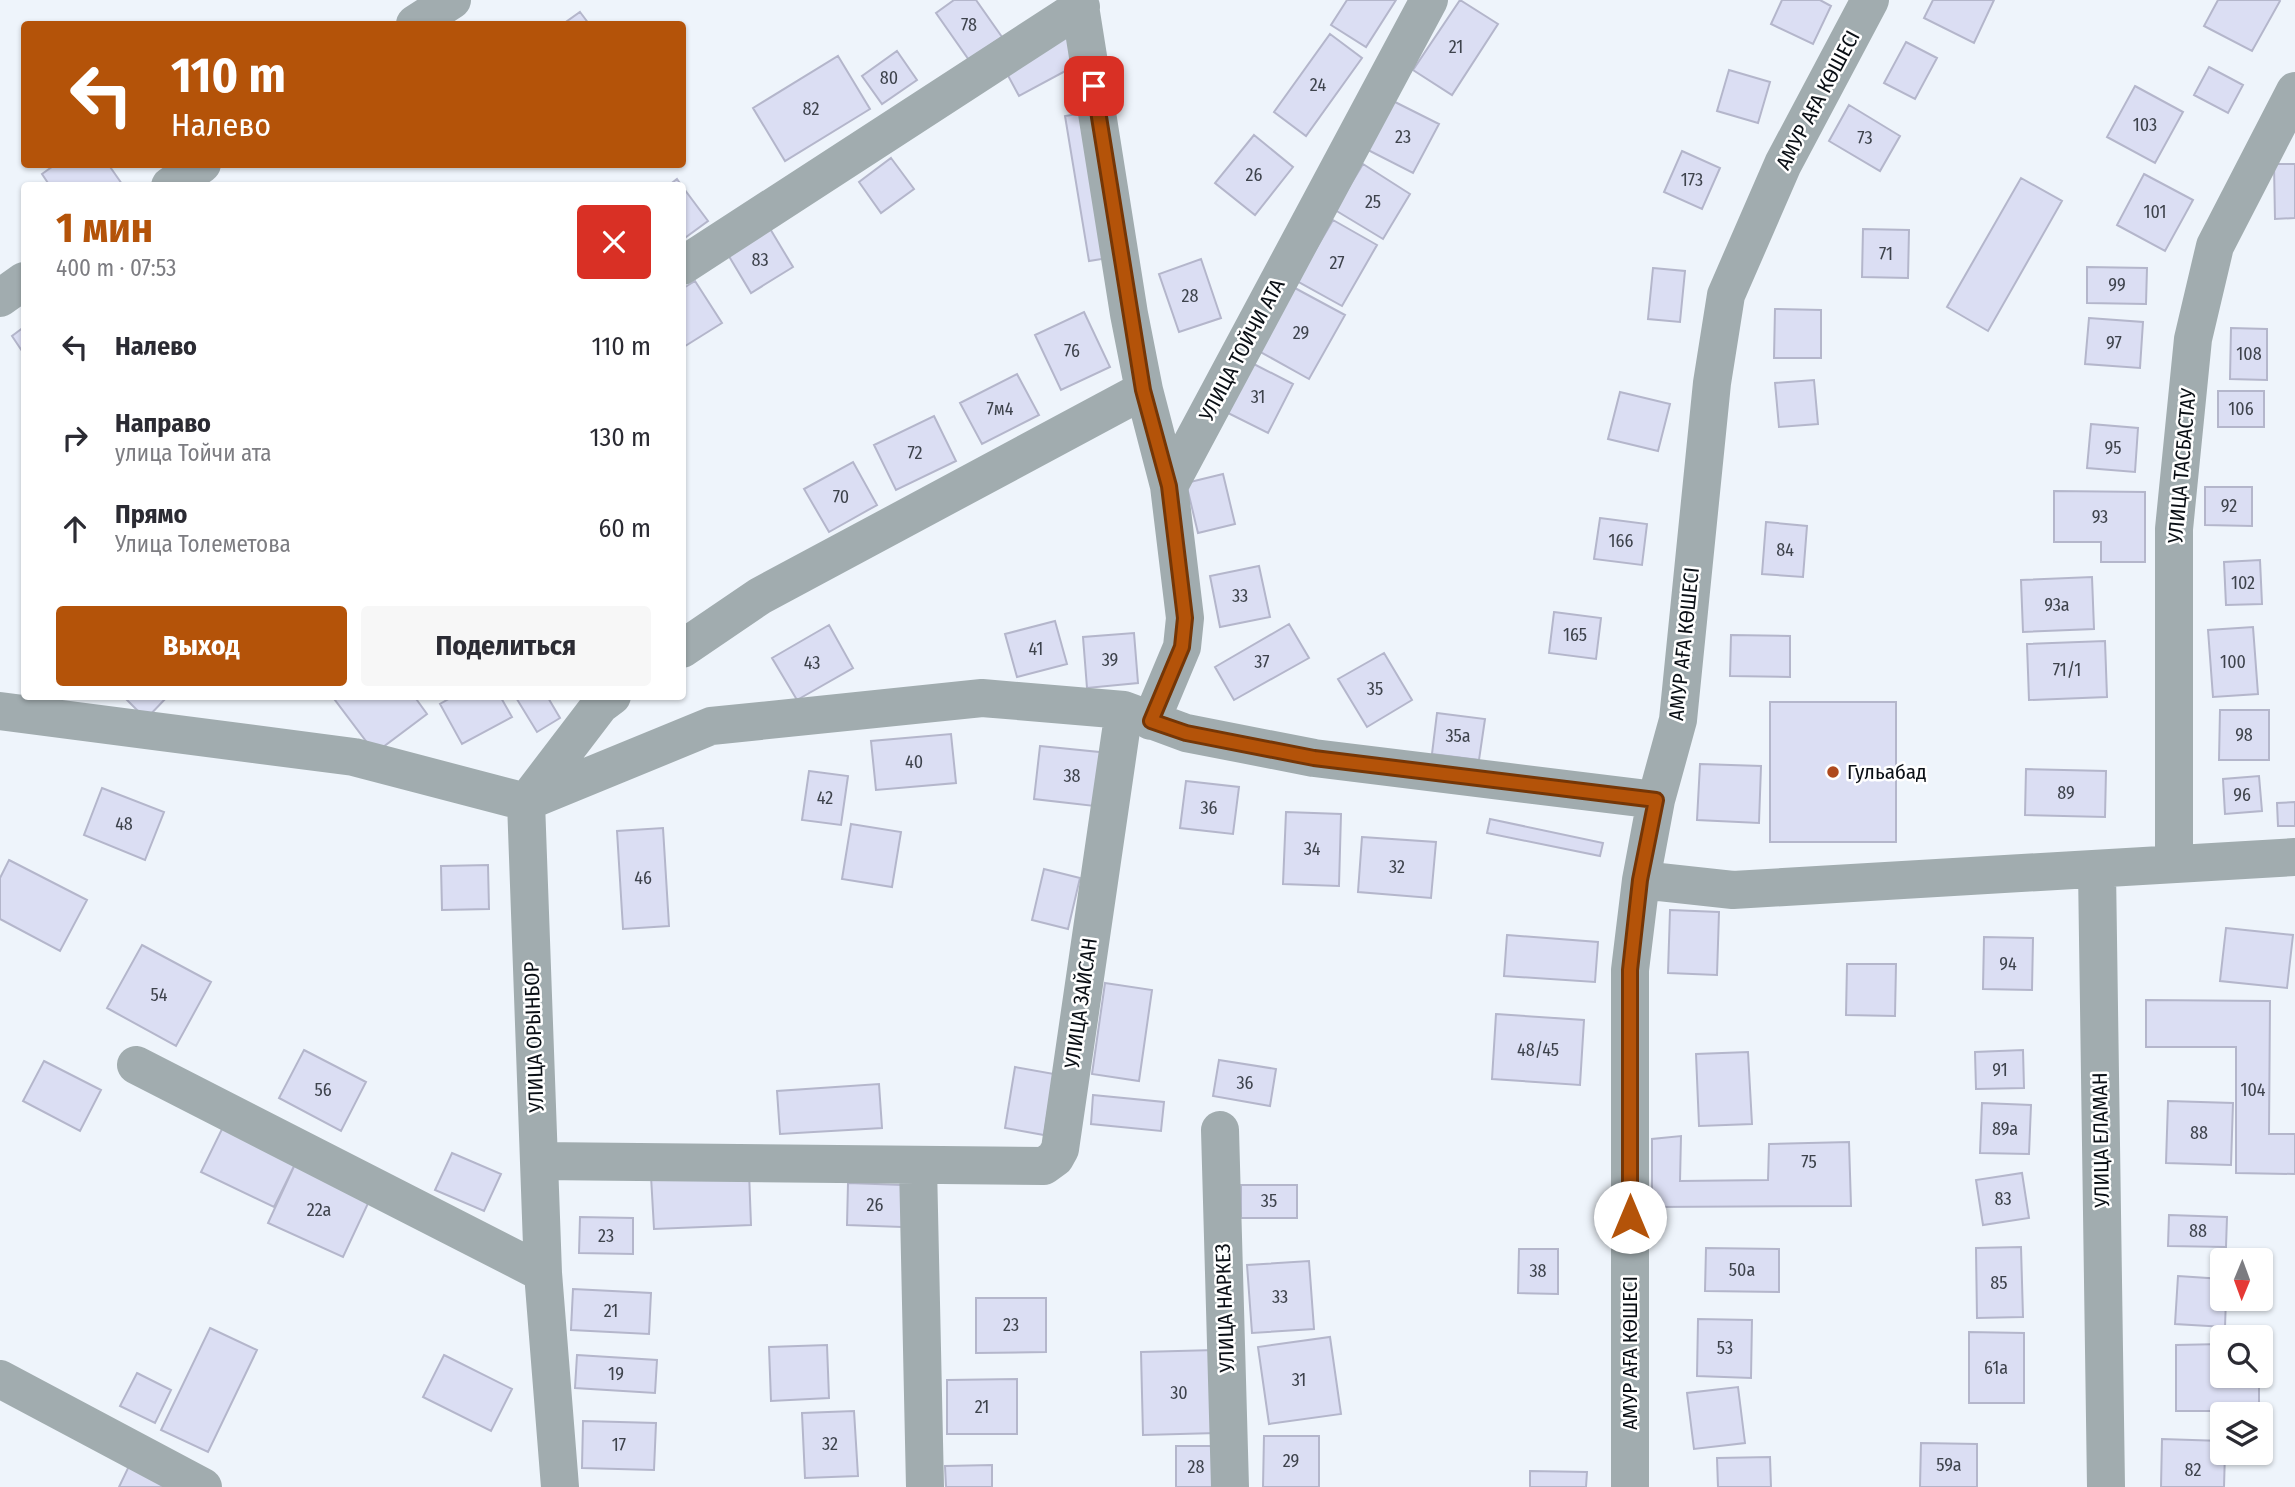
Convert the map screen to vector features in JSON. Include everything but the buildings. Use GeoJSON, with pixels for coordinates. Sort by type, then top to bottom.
{"type":"FeatureCollection","features":[{"type":"Feature","properties":{"kind":"street"},"geometry":{"type":"LineString","coordinates":[[420,21],[452,0]]}},
{"type":"Feature","properties":{"kind":"street","name":"УЛИЦА ТОЙЧИ АТА"},"geometry":{"type":"LineString","coordinates":[[1169,486],[1429,0]]}},
{"type":"Feature","properties":{"kind":"street","name":"АМУР АҒА КӨШЕСІ"},"geometry":{"type":"LineString","coordinates":[[1630,1487],[1630,970],[1640,880],[1656,800],[1678,720],[1712,383],[1726,295],[1783,164],[1870,0]]}},
{"type":"Feature","properties":{"kind":"street"},"geometry":{"type":"LineString","coordinates":[[686,263],[1080,4],[1143,390],[1169,486],[1185,618],[1182,647],[1137,715]]}},
{"type":"Feature","properties":{"kind":"street","name":"УЛИЦА ТАСБАСТАУ"},"geometry":{"type":"LineString","coordinates":[[2174,863],[2174,529],[2193,339],[2215,246],[2295,90]]}},
{"type":"Feature","properties":{"kind":"street"},"geometry":{"type":"LineString","coordinates":[[176,182],[196,168]]}},
{"type":"Feature","properties":{"kind":"street"},"geometry":{"type":"LineString","coordinates":[[0,298],[21,283]]}},
{"type":"Feature","properties":{"kind":"street"},"geometry":{"type":"LineString","coordinates":[[686,646],[761,596],[1143,390]]}},
{"type":"Feature","properties":{"kind":"street"},"geometry":{"type":"LineString","coordinates":[[11,713],[354,757],[526,802],[711,726],[982,698],[1137,715],[1186,733],[1314,758],[1656,800]]}},
{"type":"Feature","properties":{"kind":"street"},"geometry":{"type":"LineString","coordinates":[[526,802],[600,705],[607,700]]}},
{"type":"Feature","properties":{"kind":"street","name":"УЛИЦА ЗАЙСАН"},"geometry":{"type":"LineString","coordinates":[[539,1161],[1044,1166],[1055,1158],[1060,1149],[1137,715]]}},
{"type":"Feature","properties":{"kind":"street","name":"УЛИЦА ОРЫНБОР"},"geometry":{"type":"LineString","coordinates":[[526,802],[543,1273],[560,1487]]}},
{"type":"Feature","properties":{"kind":"street"},"geometry":{"type":"LineString","coordinates":[[1640,880],[1733,890],[2295,857]]}},
{"type":"Feature","properties":{"kind":"street","name":"УЛИЦА ЕЛАМАН"},"geometry":{"type":"LineString","coordinates":[[2097,870],[2106,1487]]}},
{"type":"Feature","properties":{"kind":"street"},"geometry":{"type":"LineString","coordinates":[[136,1065],[543,1273]]}},
{"type":"Feature","properties":{"kind":"street","name":"УЛИЦА НАРКЕЗ"},"geometry":{"type":"LineString","coordinates":[[1220,1130],[1230,1487]]}},
{"type":"Feature","properties":{"kind":"street"},"geometry":{"type":"LineString","coordinates":[[918,1165],[925,1487]]}},
{"type":"Feature","properties":{"kind":"street"},"geometry":{"type":"LineString","coordinates":[[0,1379],[203,1487]]}},
{"type":"Feature","properties":{"kind":"place","name":"Гульабад"},"geometry":{"type":"Point","coordinates":[1833,772]}},
{"type":"Feature","properties":{"kind":"route"},"geometry":{"type":"LineString","coordinates":[[1094,86],[1143,390],[1169,486],[1185,618],[1182,647],[1151,721],[1186,733],[1314,758],[1656,800],[1640,880],[1630,970],[1630,1217]]}}]}
